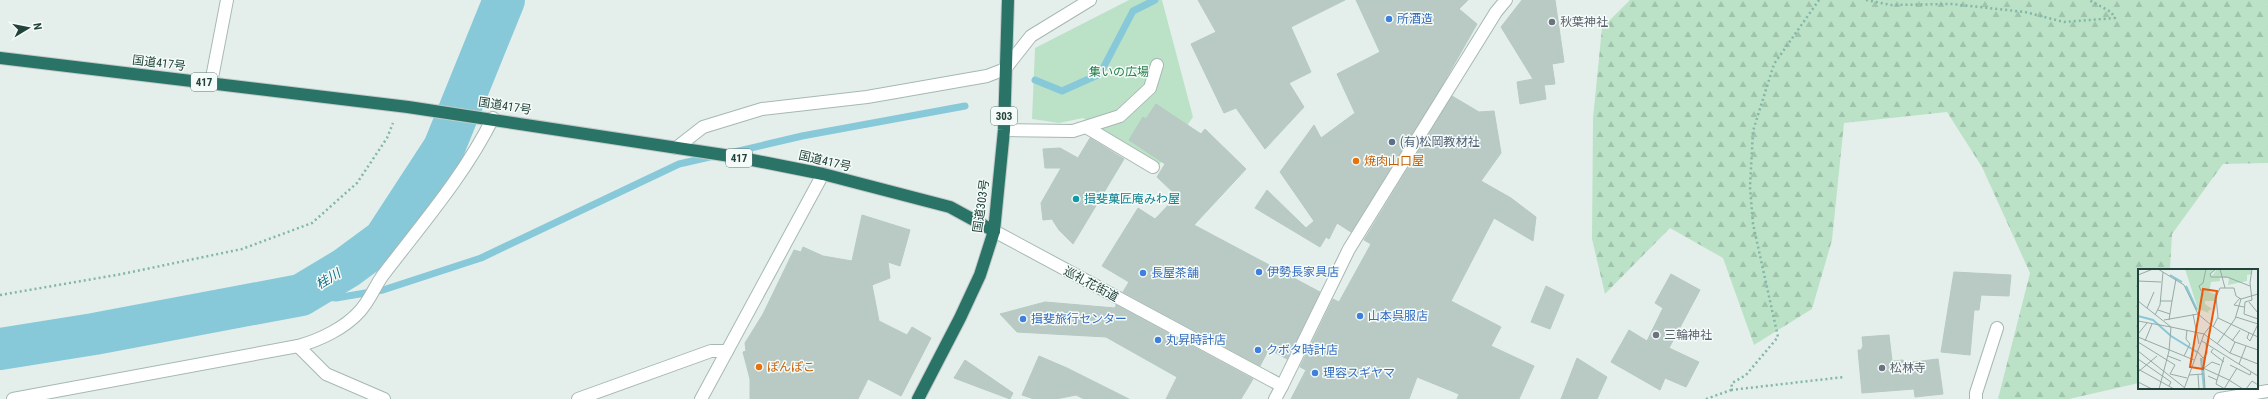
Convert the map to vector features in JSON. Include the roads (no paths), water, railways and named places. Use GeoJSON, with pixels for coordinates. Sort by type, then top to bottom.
{"type":"FeatureCollection","features":[{"type":"Feature","properties":{"kind":"highway","name":"国道303号"},"geometry":{"type":"LineString","coordinates":[[918,399],[977,282],[994,231],[1004,130],[1008,0]]}},
{"type":"Feature","properties":{"kind":"highway","name":"国道417号"},"geometry":{"type":"LineString","coordinates":[[0,58],[403,106],[493,118],[676,148],[823,174],[950,207],[994,231]]}},
{"type":"Feature","properties":{"kind":"street"},"geometry":{"type":"LineString","coordinates":[[211,83],[227,0]]}},
{"type":"Feature","properties":{"kind":"street"},"geometry":{"type":"LineString","coordinates":[[676,148],[703,127],[762,109],[867,97],[987,76],[1005,69],[1031,36],[1090,0]]}},
{"type":"Feature","properties":{"kind":"street"},"geometry":{"type":"LineString","coordinates":[[1275,399],[1349,249],[1496,12],[1506,0]]}},
{"type":"Feature","properties":{"kind":"street"},"geometry":{"type":"LineString","coordinates":[[1004,130],[1073,131],[1120,116],[1150,88],[1157,65]]}},
{"type":"Feature","properties":{"kind":"street"},"geometry":{"type":"LineString","coordinates":[[19,398],[298,346],[320,339],[360,311],[382,276],[434,210],[477,149],[493,118]]}},
{"type":"Feature","properties":{"kind":"street"},"geometry":{"type":"LineString","coordinates":[[1086,127],[1153,167]]}},
{"type":"Feature","properties":{"kind":"street"},"geometry":{"type":"LineString","coordinates":[[701,399],[823,174]]}},
{"type":"Feature","properties":{"kind":"street","name":"巡礼花街道"},"geometry":{"type":"LineString","coordinates":[[994,231],[1282,386]]}},
{"type":"Feature","properties":{"kind":"street"},"geometry":{"type":"LineString","coordinates":[[1976,399],[1976,394],[1998,328]]}},
{"type":"Feature","properties":{"kind":"street"},"geometry":{"type":"LineString","coordinates":[[298,346],[326,374],[384,399]]}},
{"type":"Feature","properties":{"kind":"street"},"geometry":{"type":"LineString","coordinates":[[578,399],[711,351],[727,351]]}},
{"type":"Feature","properties":{"kind":"street"},"geometry":{"type":"LineString","coordinates":[[2220,399],[2268,391]]}},
{"type":"Feature","properties":{"kind":"waterway","name":"桂川"},"geometry":{"type":"LineString","coordinates":[[0,349],[94,334],[301,295],[346,268],[384,240],[444,148],[504,0]]}},
{"type":"Feature","properties":{"kind":"waterway"},"geometry":{"type":"LineString","coordinates":[[1035,80],[1062,91],[1100,74],[1133,11],[1155,0]]}},
{"type":"Feature","properties":{"kind":"waterway"},"geometry":{"type":"LineString","coordinates":[[730,153],[802,136],[965,106]]}},
{"type":"Feature","properties":{"kind":"waterway"},"geometry":{"type":"LineString","coordinates":[[301,295],[336,298],[383,290],[481,258],[679,164],[714,156]]}},
{"type":"Feature","properties":{"kind":"place","name":"所酒造"},"geometry":{"type":"Point","coordinates":[1389,19]}},
{"type":"Feature","properties":{"kind":"place","name":"秋葉神社"},"geometry":{"type":"Point","coordinates":[1552,22]}},
{"type":"Feature","properties":{"kind":"place","name":"(有)松岡教材社"},"geometry":{"type":"Point","coordinates":[1392,142]}},
{"type":"Feature","properties":{"kind":"place","name":"焼肉山口屋"},"geometry":{"type":"Point","coordinates":[1356,161]}},
{"type":"Feature","properties":{"kind":"place","name":"揖斐菓匠庵みわ屋"},"geometry":{"type":"Point","coordinates":[1076,199]}},
{"type":"Feature","properties":{"kind":"place","name":"伊勢長家具店"},"geometry":{"type":"Point","coordinates":[1259,272]}},
{"type":"Feature","properties":{"kind":"place","name":"長屋茶舗"},"geometry":{"type":"Point","coordinates":[1143,273]}},
{"type":"Feature","properties":{"kind":"place","name":"山本呉服店"},"geometry":{"type":"Point","coordinates":[1360,316]}},
{"type":"Feature","properties":{"kind":"place","name":"揖斐旅行センター"},"geometry":{"type":"Point","coordinates":[1023,319]}},
{"type":"Feature","properties":{"kind":"place","name":"三輪神社"},"geometry":{"type":"Point","coordinates":[1656,335]}},
{"type":"Feature","properties":{"kind":"place","name":"丸昇時計店"},"geometry":{"type":"Point","coordinates":[1158,340]}},
{"type":"Feature","properties":{"kind":"place","name":"クボタ時計店"},"geometry":{"type":"Point","coordinates":[1258,350]}},
{"type":"Feature","properties":{"kind":"place","name":"ぽんぽこ"},"geometry":{"type":"Point","coordinates":[759,367]}},
{"type":"Feature","properties":{"kind":"place","name":"松林寺"},"geometry":{"type":"Point","coordinates":[1882,368]}},
{"type":"Feature","properties":{"kind":"place","name":"理容スギヤマ"},"geometry":{"type":"Point","coordinates":[1315,373]}},
{"type":"Feature","properties":{"kind":"park label","name":"集いの広場"},"geometry":{"type":"Point","coordinates":[1119,72]}}]}
